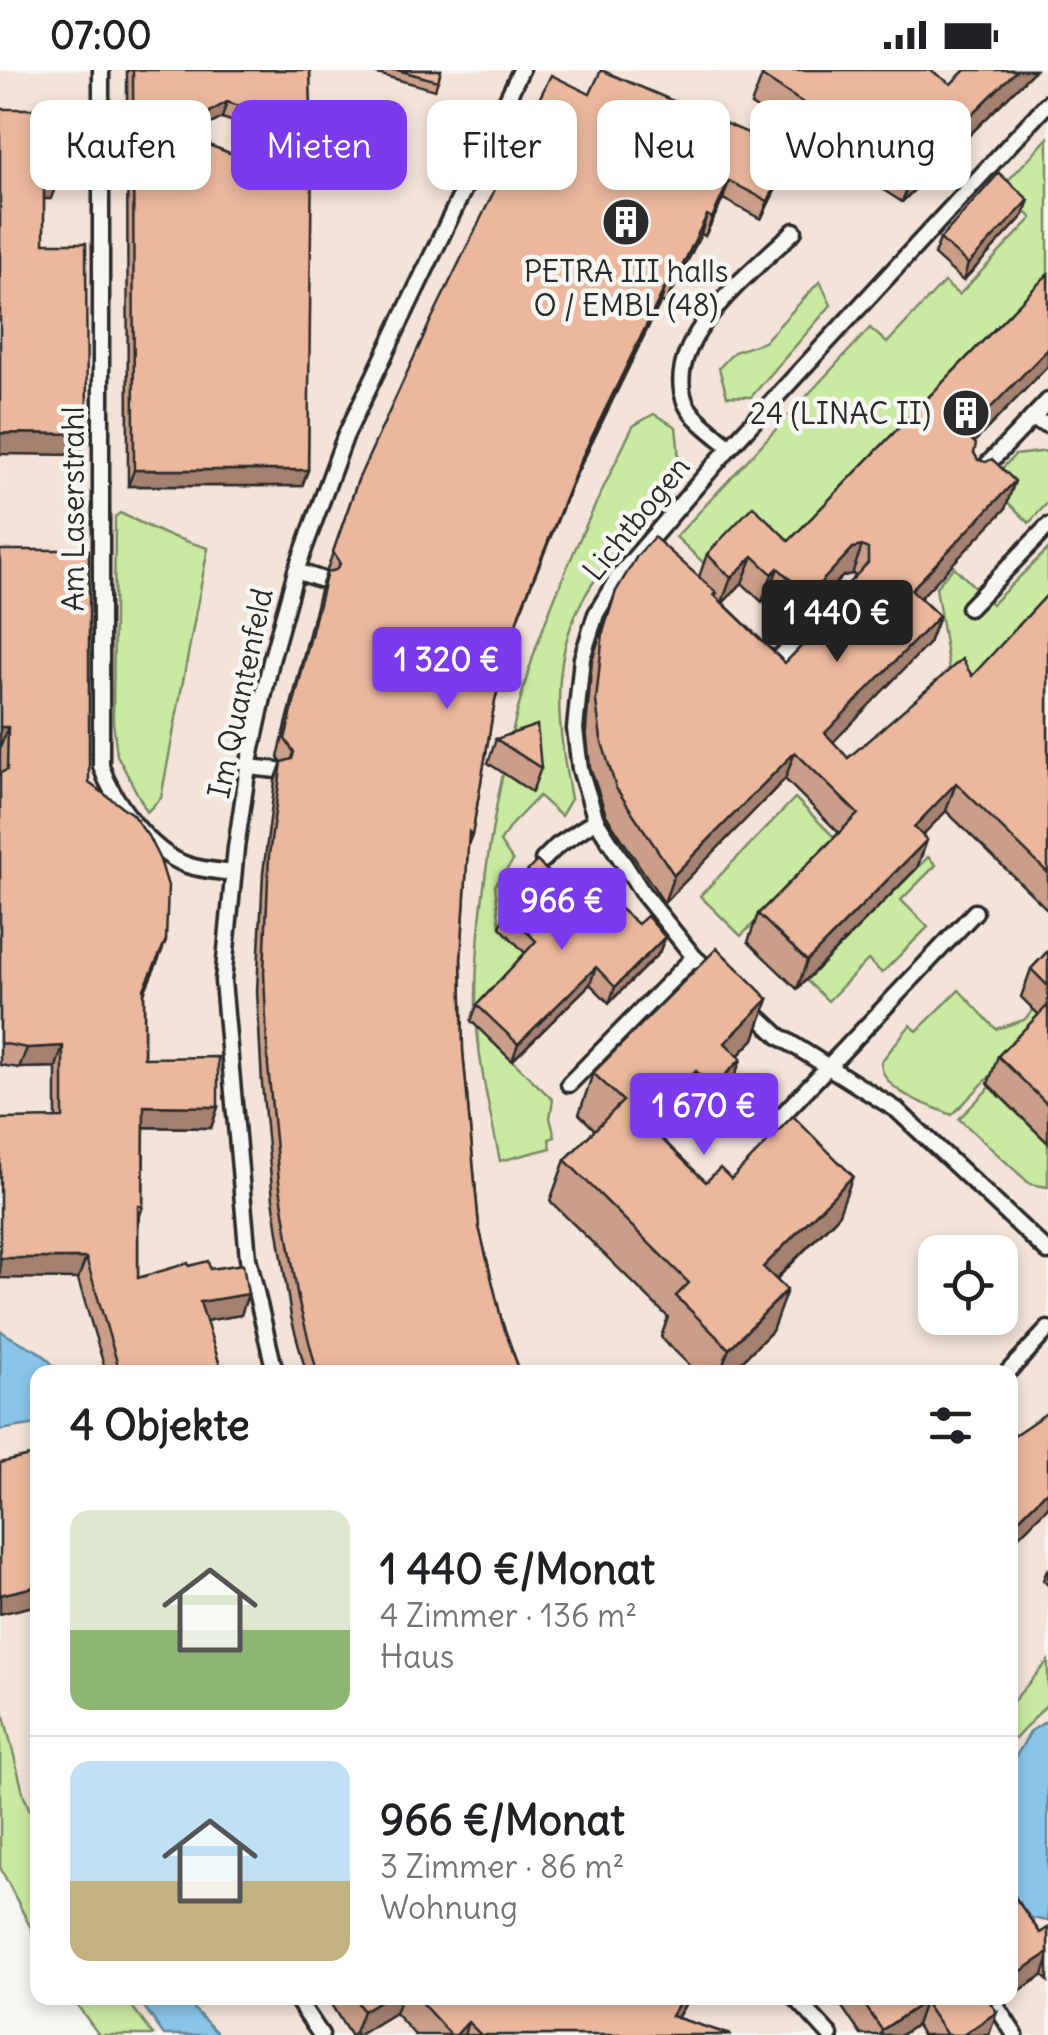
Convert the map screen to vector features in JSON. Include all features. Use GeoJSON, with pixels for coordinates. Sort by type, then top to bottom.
{"type":"FeatureCollection","features":[{"type":"Feature","properties":{"kind":"lane","name":"Am Laserstrahl"},"geometry":{"type":"LineString","coordinates":[[101,70],[101,766],[118,804],[161,849],[188,866],[234,873]]}},
{"type":"Feature","properties":{"kind":"lane","name":"Im Quantenfeld"},"geometry":{"type":"LineString","coordinates":[[273,1365],[248,1258],[223,981],[248,767],[296,571],[345,437],[521,70]]}},
{"type":"Feature","properties":{"kind":"lane","name":"Lichtbogen"},"geometry":{"type":"LineString","coordinates":[[723,984],[694,957],[642,892],[596,820],[580,768],[575,729],[576,690],[596,614],[618,577],[730,448],[1048,103]]}},
{"type":"Feature","properties":{"kind":"lane"},"geometry":{"type":"LineString","coordinates":[[730,448],[686,406],[680,368],[701,324],[794,231]]}},
{"type":"Feature","properties":{"kind":"lane"},"geometry":{"type":"LineString","coordinates":[[974,479],[1048,400]]}},
{"type":"Feature","properties":{"kind":"lane"},"geometry":{"type":"LineString","coordinates":[[1031,419],[1048,425]]}},
{"type":"Feature","properties":{"kind":"lane"},"geometry":{"type":"LineString","coordinates":[[969,608],[1048,526]]}},
{"type":"Feature","properties":{"kind":"lane"},"geometry":{"type":"LineString","coordinates":[[644,546],[658,560]]}},
{"type":"Feature","properties":{"kind":"lane"},"geometry":{"type":"LineString","coordinates":[[296,571],[324,580]]}},
{"type":"Feature","properties":{"kind":"lane"},"geometry":{"type":"LineString","coordinates":[[757,654],[777,660],[850,584]]}},
{"type":"Feature","properties":{"kind":"lane"},"geometry":{"type":"LineString","coordinates":[[248,767],[277,770]]}},
{"type":"Feature","properties":{"kind":"lane"},"geometry":{"type":"LineString","coordinates":[[543,860],[596,820]]}},
{"type":"Feature","properties":{"kind":"lane"},"geometry":{"type":"LineString","coordinates":[[769,1129],[975,912]]}},
{"type":"Feature","properties":{"kind":"lane"},"geometry":{"type":"LineString","coordinates":[[569,1084],[694,957]]}},
{"type":"Feature","properties":{"kind":"lane"},"geometry":{"type":"LineString","coordinates":[[737,997],[779,1036],[896,1110],[1048,1252]]}},
{"type":"Feature","properties":{"kind":"lane"},"geometry":{"type":"LineString","coordinates":[[1015,1365],[1048,1329]]}},
{"type":"Feature","properties":{"kind":"lane"},"geometry":{"type":"LineString","coordinates":[[301,2005],[322,2035]]}},
{"type":"Feature","properties":{"kind":"lane"},"geometry":{"type":"LineString","coordinates":[[802,2005],[830,2035]]}},
{"type":"Feature","properties":{"kind":"lane"},"geometry":{"type":"LineString","coordinates":[[995,2005],[1015,2035]]}},
{"type":"Feature","properties":{"kind":"shaded area"},"geometry":{"type":"Polygon","coordinates":[[[0,70],[1048,70],[1048,2035],[153,2035],[131,2005],[1018,2005],[1018,1365],[30,1365],[30,1811],[0,1700],[0,70]]]}},
{"type":"Feature","properties":{"kind":"green space"},"geometry":{"type":"Polygon","coordinates":[[[1048,138],[1048,282],[774,563],[710,569],[676,537],[870,328],[887,343],[944,282],[959,295],[1032,218],[1001,188],[1048,138]]]}},
{"type":"Feature","properties":{"kind":"green space"},"geometry":{"type":"Polygon","coordinates":[[[820,281],[831,305],[751,397],[727,396],[719,368],[734,352],[764,342],[820,281]]]}},
{"type":"Feature","properties":{"kind":"green space"},"geometry":{"type":"Polygon","coordinates":[[[654,414],[676,427],[677,473],[662,500],[594,581],[581,603],[564,651],[560,724],[571,799],[561,816],[539,796],[500,842],[513,861],[495,885],[500,927],[530,958],[492,1041],[553,1100],[550,1118],[555,1137],[549,1139],[551,1148],[500,1161],[480,1058],[476,995],[486,869],[502,780],[533,657],[567,569],[633,426],[654,414]]]}},
{"type":"Feature","properties":{"kind":"green space"},"geometry":{"type":"Polygon","coordinates":[[[1048,451],[1048,502],[1029,523],[988,483],[1015,455],[1048,451]]]}},
{"type":"Feature","properties":{"kind":"green space"},"geometry":{"type":"Polygon","coordinates":[[[120,513],[164,534],[208,548],[161,798],[147,812],[117,755],[113,721],[115,517],[120,513]]]}},
{"type":"Feature","properties":{"kind":"green space"},"geometry":{"type":"Polygon","coordinates":[[[1048,549],[1048,611],[963,698],[950,676],[936,587],[954,567],[992,604],[1048,549]]]}},
{"type":"Feature","properties":{"kind":"green space"},"geometry":{"type":"Polygon","coordinates":[[[795,798],[837,840],[741,936],[700,896],[795,798]]]}},
{"type":"Feature","properties":{"kind":"green space"},"geometry":{"type":"Polygon","coordinates":[[[928,857],[936,865],[901,900],[928,927],[882,973],[868,960],[828,1001],[806,980],[928,857]]]}},
{"type":"Feature","properties":{"kind":"green space"},"geometry":{"type":"Polygon","coordinates":[[[959,990],[996,1029],[1024,1020],[1048,995],[1048,1017],[952,1115],[898,1089],[883,1073],[881,1062],[910,1025],[917,1031],[959,990]]]}},
{"type":"Feature","properties":{"kind":"green space"},"geometry":{"type":"Polygon","coordinates":[[[990,1087],[1048,1143],[1048,1187],[1030,1184],[959,1119],[990,1087]]]}},
{"type":"Feature","properties":{"kind":"green space"},"geometry":{"type":"Polygon","coordinates":[[[1048,1661],[1048,1703],[1018,1736],[1018,1696],[1048,1661]]]}},
{"type":"Feature","properties":{"kind":"green space"},"geometry":{"type":"Polygon","coordinates":[[[0,1700],[30,1811],[30,1926],[0,1867],[0,1700]]]}},
{"type":"Feature","properties":{"kind":"green space"},"geometry":{"type":"Polygon","coordinates":[[[77,2005],[131,2005],[153,2035],[99,2035],[77,2005]]]}},
{"type":"Feature","properties":{"kind":"water"},"geometry":{"type":"Polygon","coordinates":[[[0,1330],[52,1365],[30,1365],[30,1425],[0,1430],[0,1330]]]}},
{"type":"Feature","properties":{"kind":"water"},"geometry":{"type":"Polygon","coordinates":[[[1048,1720],[1048,1921],[1032,1918],[1018,1907],[1018,1753],[1031,1731],[1048,1720]]]}},
{"type":"Feature","properties":{"kind":"water"},"geometry":{"type":"Polygon","coordinates":[[[143,2005],[192,2005],[219,2035],[164,2035],[143,2005]]]}},
{"type":"Feature","properties":{"kind":"building"},"geometry":{"type":"Polygon","coordinates":[[[133,70],[310,70],[311,100],[231,100],[211,111],[211,100],[133,100],[133,70]]]}},
{"type":"Feature","properties":{"kind":"building"},"geometry":{"type":"Polygon","coordinates":[[[397,70],[441,70],[438,81],[397,70]]]}},
{"type":"Feature","properties":{"kind":"building"},"geometry":{"type":"Polygon","coordinates":[[[601,70],[671,100],[597,100],[597,190],[725,190],[712,218],[707,215],[673,285],[667,283],[581,459],[519,614],[495,700],[472,835],[469,832],[461,959],[463,1051],[479,1227],[502,1322],[517,1365],[315,1365],[298,1299],[279,1181],[268,1066],[264,973],[269,855],[282,762],[292,759],[294,752],[285,739],[327,572],[336,570],[340,564],[333,552],[358,480],[495,190],[577,190],[577,100],[539,100],[551,75],[590,94],[601,70]]]}},
{"type":"Feature","properties":{"kind":"building"},"geometry":{"type":"Polygon","coordinates":[[[765,70],[930,70],[951,84],[965,70],[1017,70],[971,116],[971,100],[799,100],[762,76],[765,70]]]}},
{"type":"Feature","properties":{"kind":"building"},"geometry":{"type":"Polygon","coordinates":[[[0,109],[30,109],[30,190],[44,190],[44,243],[86,243],[87,434],[0,433],[0,109]]]}},
{"type":"Feature","properties":{"kind":"building"},"geometry":{"type":"Polygon","coordinates":[[[730,125],[750,134],[750,190],[773,190],[768,201],[730,182],[730,125]]]}},
{"type":"Feature","properties":{"kind":"building"},"geometry":{"type":"Polygon","coordinates":[[[211,146],[231,154],[231,190],[312,190],[308,470],[134,470],[133,190],[211,190],[211,146]]]}},
{"type":"Feature","properties":{"kind":"building"},"geometry":{"type":"Polygon","coordinates":[[[999,173],[1029,200],[968,264],[940,239],[999,173]]]}},
{"type":"Feature","properties":{"kind":"building"},"geometry":{"type":"Polygon","coordinates":[[[1048,274],[1048,349],[965,434],[976,444],[974,453],[978,460],[992,459],[1015,481],[911,590],[939,616],[825,733],[848,758],[962,659],[972,676],[1048,594],[1048,873],[956,783],[914,827],[927,840],[807,961],[758,914],[858,814],[795,752],[674,875],[616,788],[601,739],[596,701],[603,632],[616,591],[654,537],[717,593],[714,595],[785,663],[830,617],[823,610],[868,563],[868,549],[853,548],[808,596],[778,568],[772,574],[753,556],[731,578],[707,554],[753,506],[789,541],[1048,274]]]}},
{"type":"Feature","properties":{"kind":"building"},"geometry":{"type":"Polygon","coordinates":[[[0,550],[89,550],[89,783],[132,814],[160,860],[168,886],[166,940],[144,989],[144,1058],[218,1057],[218,1107],[144,1106],[138,1278],[188,1263],[189,1266],[208,1261],[210,1269],[243,1264],[248,1294],[200,1302],[220,1365],[118,1365],[86,1258],[0,1258],[0,1119],[63,1118],[63,1046],[27,1048],[0,1043],[0,773],[7,770],[8,727],[0,727],[0,550]]]}},
{"type":"Feature","properties":{"kind":"building"},"geometry":{"type":"Polygon","coordinates":[[[537,725],[541,768],[496,739],[537,725]]]}},
{"type":"Feature","properties":{"kind":"building"},"geometry":{"type":"Polygon","coordinates":[[[537,861],[600,922],[616,905],[638,924],[647,916],[665,937],[615,987],[596,967],[518,1044],[477,1005],[536,941],[506,911],[526,889],[518,881],[537,861]]]}},
{"type":"Feature","properties":{"kind":"building"},"geometry":{"type":"Polygon","coordinates":[[[717,948],[768,999],[725,1043],[741,1059],[713,1087],[696,1071],[645,1123],[706,1182],[720,1168],[731,1179],[793,1116],[853,1176],[763,1267],[787,1290],[729,1349],[676,1296],[689,1283],[565,1160],[623,1101],[593,1073],[717,948]]]}},
{"type":"Feature","properties":{"kind":"building"},"geometry":{"type":"Polygon","coordinates":[[[1048,951],[1048,986],[1031,969],[1048,951]]]}},
{"type":"Feature","properties":{"kind":"building"},"geometry":{"type":"Polygon","coordinates":[[[1048,1005],[1048,1105],[998,1056],[1048,1005]]]}},
{"type":"Feature","properties":{"kind":"building"},"geometry":{"type":"Polygon","coordinates":[[[1048,1412],[1048,1490],[1018,1520],[1018,1433],[1048,1412]]]}},
{"type":"Feature","properties":{"kind":"building"},"geometry":{"type":"Polygon","coordinates":[[[30,1456],[30,1588],[0,1595],[0,1463],[30,1456]]]}},
{"type":"Feature","properties":{"kind":"building"},"geometry":{"type":"Polygon","coordinates":[[[1018,1901],[1040,1933],[1048,1928],[1048,1953],[1018,1973],[1018,1901]]]}},
{"type":"Feature","properties":{"kind":"building"},"geometry":{"type":"Polygon","coordinates":[[[423,2005],[678,2005],[671,2016],[731,2035],[481,2035],[468,2022],[456,2035],[451,2035],[423,2005]]]}},
{"type":"Feature","properties":{"kind":"building"},"geometry":{"type":"Polygon","coordinates":[[[865,2005],[920,2005],[882,2030],[865,2005]]]}},
{"type":"Feature","properties":{"kind":"building"},"geometry":{"type":"Polygon","coordinates":[[[926,2005],[992,2005],[997,2012],[963,2035],[947,2035],[926,2005]]]}},
{"type":"Feature","properties":{"kind":"place","name":"PETRA III halls O / EMBL (48)"},"geometry":{"type":"Point","coordinates":[626,222]}},
{"type":"Feature","properties":{"kind":"place","name":"24 (LINAC II)"},"geometry":{"type":"Point","coordinates":[966,413]}}]}
